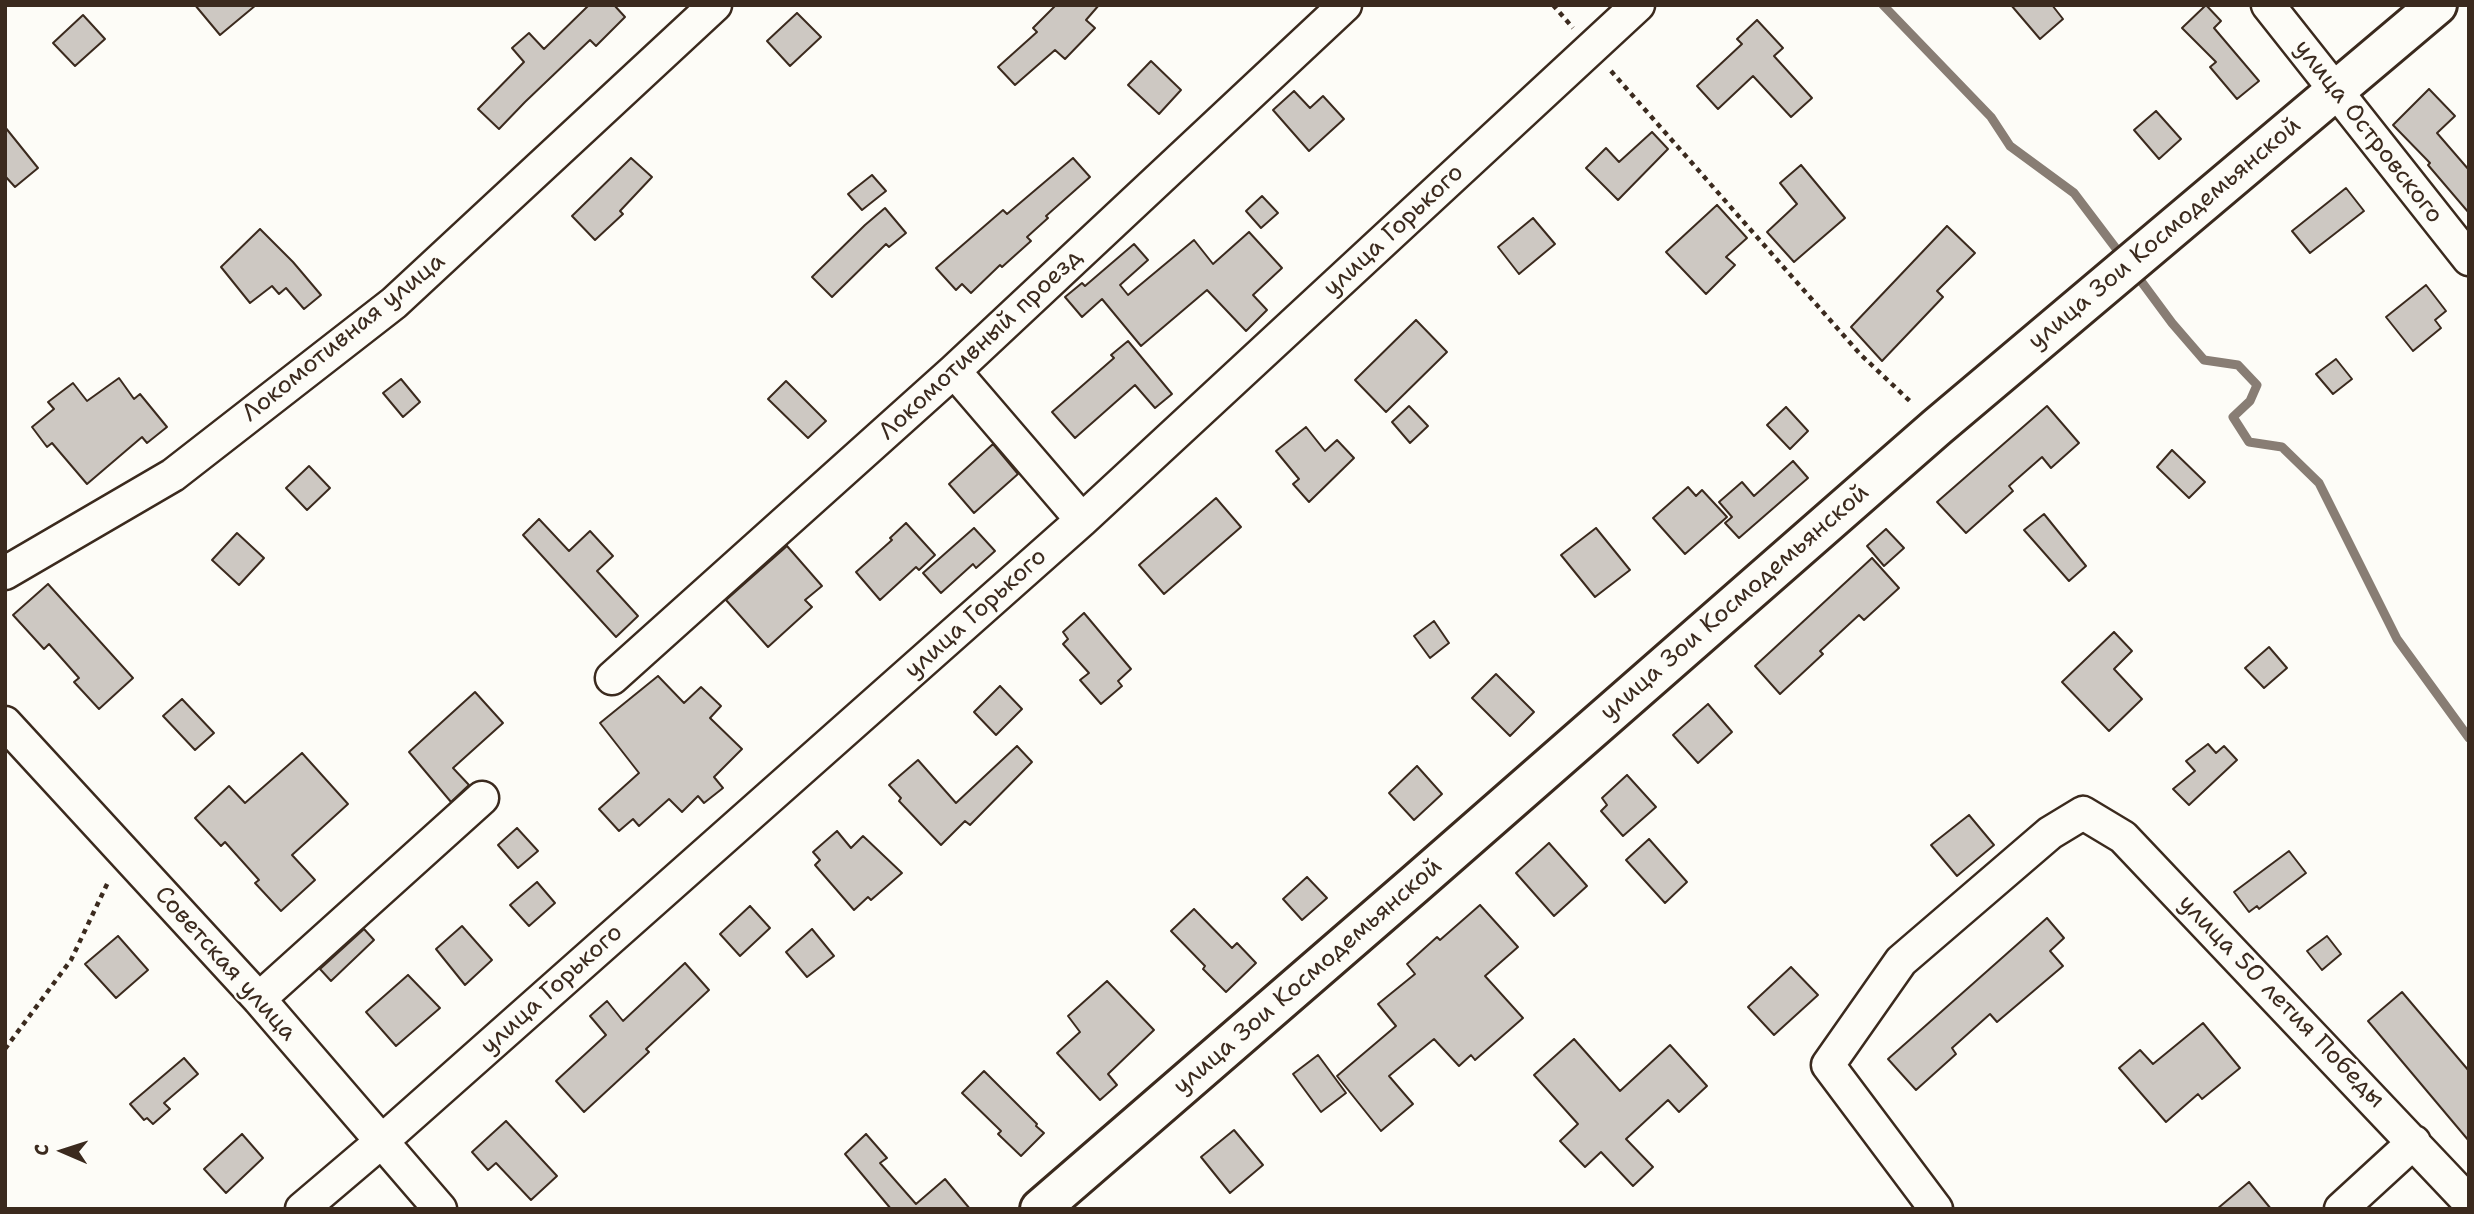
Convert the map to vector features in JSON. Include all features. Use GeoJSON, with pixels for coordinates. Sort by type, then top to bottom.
{"type":"FeatureCollection","features":[{"type":"Feature","properties":{"kind":"street","name":"Локомотивная улица"},"geometry":{"type":"LineString","coordinates":[[5,573],[173,475],[394,303],[715,5]]}},
{"type":"Feature","properties":{"kind":"street","name":"Локомотивный проезд"},"geometry":{"type":"LineString","coordinates":[[612,678],[954,372],[1345,5]]}},
{"type":"Feature","properties":{"kind":"street","name":"улица Горького"},"geometry":{"type":"LineString","coordinates":[[302,1209],[1082,520],[1637,5]]}},
{"type":"Feature","properties":{"kind":"street","name":"улица Островского"},"geometry":{"type":"LineString","coordinates":[[2267,5],[2469,259]]}},
{"type":"Feature","properties":{"kind":"street","name":"улица Зои Космодемьянской"},"geometry":{"type":"LineString","coordinates":[[1040,1209],[1415,886],[1937,427],[2437,5]]}},
{"type":"Feature","properties":{"kind":"street"},"geometry":{"type":"LineString","coordinates":[[954,372],[1082,520]]}},
{"type":"Feature","properties":{"kind":"street","name":"Советская улица"},"geometry":{"type":"LineString","coordinates":[[5,723],[259,999],[440,1209]]}},
{"type":"Feature","properties":{"kind":"street"},"geometry":{"type":"LineString","coordinates":[[259,999],[482,798]]}},
{"type":"Feature","properties":{"kind":"street","name":"улица 50 летия Победы"},"geometry":{"type":"LineString","coordinates":[[1937,1209],[1828,1065],[1901,961],[2050,833],[2083,813],[2123,837],[2469,1202]]}},
{"type":"Feature","properties":{"kind":"street"},"geometry":{"type":"LineString","coordinates":[[2341,1209],[2414,1142]]}},
{"type":"Feature","properties":{"kind":"path"},"geometry":{"type":"LineString","coordinates":[[1553,5],[1860,354],[1937,427]]}},
{"type":"Feature","properties":{"kind":"path"},"geometry":{"type":"LineString","coordinates":[[5,1049],[71,960],[123,851]]}},
{"type":"Feature","properties":{"kind":"building"},"geometry":{"type":"Polygon","coordinates":[[[195,5],[256,5],[220,35],[195,5]]]}},
{"type":"Feature","properties":{"kind":"building"},"geometry":{"type":"Polygon","coordinates":[[[589,5],[614,5],[625,17],[596,46],[590,40],[499,129],[478,109],[524,62],[512,48],[529,33],[544,49],[589,5]]]}},
{"type":"Feature","properties":{"kind":"building"},"geometry":{"type":"Polygon","coordinates":[[[1056,5],[1099,5],[1086,20],[1095,28],[1065,59],[1055,50],[1015,85],[998,67],[1037,32],[1033,28],[1056,5]]]}},
{"type":"Feature","properties":{"kind":"building"},"geometry":{"type":"Polygon","coordinates":[[[2011,5],[2052,5],[2063,19],[2040,39],[2011,5]]]}},
{"type":"Feature","properties":{"kind":"building"},"geometry":{"type":"Polygon","coordinates":[[[2206,5],[2221,21],[2214,28],[2259,81],[2237,99],[2210,67],[2216,62],[2182,28],[2206,5]]]}},
{"type":"Feature","properties":{"kind":"building"},"geometry":{"type":"Polygon","coordinates":[[[797,13],[821,37],[790,66],[767,41],[797,13]]]}},
{"type":"Feature","properties":{"kind":"building"},"geometry":{"type":"Polygon","coordinates":[[[83,15],[105,39],[75,66],[53,43],[83,15]]]}},
{"type":"Feature","properties":{"kind":"building"},"geometry":{"type":"Polygon","coordinates":[[[1757,20],[1783,48],[1774,56],[1812,98],[1791,117],[1753,76],[1718,109],[1697,86],[1742,44],[1737,39],[1757,20]]]}},
{"type":"Feature","properties":{"kind":"building"},"geometry":{"type":"Polygon","coordinates":[[[1151,61],[1181,90],[1159,114],[1128,85],[1151,61]]]}},
{"type":"Feature","properties":{"kind":"building"},"geometry":{"type":"Polygon","coordinates":[[[2429,89],[2455,116],[2437,133],[2469,170],[2469,213],[2428,165],[2430,163],[2393,125],[2429,89]]]}},
{"type":"Feature","properties":{"kind":"building"},"geometry":{"type":"Polygon","coordinates":[[[1294,91],[1310,108],[1323,96],[1344,119],[1309,151],[1273,110],[1294,91]]]}},
{"type":"Feature","properties":{"kind":"building"},"geometry":{"type":"Polygon","coordinates":[[[2156,111],[2181,139],[2159,159],[2134,130],[2156,111]]]}},
{"type":"Feature","properties":{"kind":"building"},"geometry":{"type":"Polygon","coordinates":[[[5,127],[38,168],[15,187],[5,176],[5,127]]]}},
{"type":"Feature","properties":{"kind":"building"},"geometry":{"type":"Polygon","coordinates":[[[1652,132],[1668,149],[1618,200],[1586,168],[1606,148],[1619,162],[1652,132]]]}},
{"type":"Feature","properties":{"kind":"building"},"geometry":{"type":"Polygon","coordinates":[[[631,158],[652,177],[620,211],[623,214],[595,240],[572,216],[631,158]]]}},
{"type":"Feature","properties":{"kind":"building"},"geometry":{"type":"Polygon","coordinates":[[[1073,158],[1090,177],[1046,216],[1048,218],[1027,237],[1031,241],[1002,267],[1000,265],[971,293],[962,284],[956,290],[936,268],[1003,210],[1007,214],[1073,158]]]}},
{"type":"Feature","properties":{"kind":"building"},"geometry":{"type":"Polygon","coordinates":[[[1801,165],[1845,218],[1794,262],[1767,232],[1797,204],[1780,183],[1801,165]]]}},
{"type":"Feature","properties":{"kind":"building"},"geometry":{"type":"Polygon","coordinates":[[[872,175],[886,191],[862,210],[848,194],[872,175]]]}},
{"type":"Feature","properties":{"kind":"building"},"geometry":{"type":"Polygon","coordinates":[[[2346,188],[2364,211],[2310,253],[2292,231],[2346,188]]]}},
{"type":"Feature","properties":{"kind":"building"},"geometry":{"type":"Polygon","coordinates":[[[1262,196],[1278,213],[1261,228],[1246,211],[1262,196]]]}},
{"type":"Feature","properties":{"kind":"building"},"geometry":{"type":"Polygon","coordinates":[[[1717,205],[1747,238],[1726,257],[1735,265],[1706,294],[1666,252],[1717,205]]]}},
{"type":"Feature","properties":{"kind":"building"},"geometry":{"type":"Polygon","coordinates":[[[885,208],[906,233],[889,247],[886,244],[832,297],[812,277],[885,208]]]}},
{"type":"Feature","properties":{"kind":"building"},"geometry":{"type":"Polygon","coordinates":[[[1533,218],[1555,244],[1519,274],[1498,247],[1533,218]]]}},
{"type":"Feature","properties":{"kind":"building"},"geometry":{"type":"Polygon","coordinates":[[[1947,226],[1975,253],[1937,291],[1943,297],[1882,361],[1851,327],[1947,226]]]}},
{"type":"Feature","properties":{"kind":"building"},"geometry":{"type":"Polygon","coordinates":[[[260,229],[321,295],[304,309],[286,288],[279,294],[272,286],[250,303],[221,267],[260,229]]]}},
{"type":"Feature","properties":{"kind":"building"},"geometry":{"type":"Polygon","coordinates":[[[1249,232],[1282,268],[1253,295],[1267,310],[1246,331],[1207,290],[1141,346],[1102,299],[1082,317],[1065,297],[1082,283],[1085,286],[1134,244],[1148,260],[1120,285],[1128,295],[1194,240],[1213,264],[1249,232]]]}},
{"type":"Feature","properties":{"kind":"building"},"geometry":{"type":"Polygon","coordinates":[[[2426,285],[2446,311],[2435,320],[2441,328],[2413,351],[2386,317],[2426,285]]]}},
{"type":"Feature","properties":{"kind":"building"},"geometry":{"type":"Polygon","coordinates":[[[1416,320],[1447,352],[1386,412],[1355,380],[1416,320]]]}},
{"type":"Feature","properties":{"kind":"building"},"geometry":{"type":"Polygon","coordinates":[[[1128,341],[1172,394],[1155,408],[1135,385],[1075,438],[1052,412],[1114,358],[1111,355],[1128,341]]]}},
{"type":"Feature","properties":{"kind":"building"},"geometry":{"type":"Polygon","coordinates":[[[2336,359],[2352,379],[2333,394],[2316,374],[2336,359]]]}},
{"type":"Feature","properties":{"kind":"building"},"geometry":{"type":"Polygon","coordinates":[[[119,378],[134,399],[140,394],[167,427],[147,443],[142,437],[87,484],[52,443],[47,447],[32,427],[54,409],[48,402],[73,383],[87,401],[119,378]]]}},
{"type":"Feature","properties":{"kind":"building"},"geometry":{"type":"Polygon","coordinates":[[[401,379],[420,402],[403,417],[383,393],[401,379]]]}},
{"type":"Feature","properties":{"kind":"building"},"geometry":{"type":"Polygon","coordinates":[[[786,381],[826,421],[808,438],[768,399],[786,381]]]}},
{"type":"Feature","properties":{"kind":"building"},"geometry":{"type":"Polygon","coordinates":[[[1409,406],[1428,426],[1410,443],[1392,422],[1409,406]]]}},
{"type":"Feature","properties":{"kind":"building"},"geometry":{"type":"Polygon","coordinates":[[[2047,406],[2079,443],[2051,468],[2042,457],[2009,486],[2013,491],[1966,533],[1937,502],[2047,406]]]}},
{"type":"Feature","properties":{"kind":"building"},"geometry":{"type":"Polygon","coordinates":[[[1786,407],[1808,431],[1790,449],[1767,425],[1786,407]]]}},
{"type":"Feature","properties":{"kind":"building"},"geometry":{"type":"Polygon","coordinates":[[[1306,427],[1325,451],[1337,440],[1354,458],[1309,502],[1293,484],[1299,479],[1276,451],[1306,427]]]}},
{"type":"Feature","properties":{"kind":"building"},"geometry":{"type":"Polygon","coordinates":[[[993,444],[1018,474],[974,513],[949,484],[993,444]]]}},
{"type":"Feature","properties":{"kind":"building"},"geometry":{"type":"Polygon","coordinates":[[[2172,450],[2205,482],[2189,498],[2157,467],[2172,450]]]}},
{"type":"Feature","properties":{"kind":"building"},"geometry":{"type":"Polygon","coordinates":[[[1793,461],[1808,478],[1739,538],[1725,523],[1732,517],[1719,502],[1742,482],[1754,496],[1793,461]]]}},
{"type":"Feature","properties":{"kind":"building"},"geometry":{"type":"Polygon","coordinates":[[[309,466],[330,488],[307,510],[286,488],[309,466]]]}},
{"type":"Feature","properties":{"kind":"building"},"geometry":{"type":"Polygon","coordinates":[[[1688,487],[1696,496],[1702,490],[1727,517],[1685,554],[1653,518],[1688,487]]]}},
{"type":"Feature","properties":{"kind":"building"},"geometry":{"type":"Polygon","coordinates":[[[1216,498],[1241,527],[1164,594],[1139,565],[1216,498]]]}},
{"type":"Feature","properties":{"kind":"building"},"geometry":{"type":"Polygon","coordinates":[[[2044,514],[2086,566],[2069,581],[2024,530],[2044,514]]]}},
{"type":"Feature","properties":{"kind":"building"},"geometry":{"type":"Polygon","coordinates":[[[539,519],[569,551],[590,531],[613,556],[597,571],[638,616],[616,637],[523,535],[539,519]]]}},
{"type":"Feature","properties":{"kind":"building"},"geometry":{"type":"Polygon","coordinates":[[[906,523],[935,555],[919,570],[916,567],[880,600],[856,572],[892,540],[890,538],[906,523]]]}},
{"type":"Feature","properties":{"kind":"building"},"geometry":{"type":"Polygon","coordinates":[[[974,528],[995,551],[976,568],[973,564],[941,593],[923,573],[974,528]]]}},
{"type":"Feature","properties":{"kind":"building"},"geometry":{"type":"Polygon","coordinates":[[[1596,528],[1630,570],[1595,597],[1561,555],[1596,528]]]}},
{"type":"Feature","properties":{"kind":"building"},"geometry":{"type":"Polygon","coordinates":[[[1886,529],[1904,548],[1884,566],[1867,546],[1886,529]]]}},
{"type":"Feature","properties":{"kind":"building"},"geometry":{"type":"Polygon","coordinates":[[[237,533],[264,558],[239,585],[212,560],[237,533]]]}},
{"type":"Feature","properties":{"kind":"building"},"geometry":{"type":"Polygon","coordinates":[[[787,546],[822,586],[805,600],[812,607],[768,647],[726,600],[787,546]]]}},
{"type":"Feature","properties":{"kind":"building"},"geometry":{"type":"Polygon","coordinates":[[[1872,558],[1899,588],[1864,620],[1859,615],[1820,651],[1823,654],[1780,694],[1755,666],[1872,558]]]}},
{"type":"Feature","properties":{"kind":"building"},"geometry":{"type":"Polygon","coordinates":[[[48,584],[133,678],[99,709],[74,682],[79,678],[49,644],[44,649],[13,615],[48,584]]]}},
{"type":"Feature","properties":{"kind":"building"},"geometry":{"type":"Polygon","coordinates":[[[1084,613],[1131,669],[1118,681],[1122,686],[1101,704],[1080,680],[1089,673],[1063,644],[1068,639],[1063,632],[1084,613]]]}},
{"type":"Feature","properties":{"kind":"building"},"geometry":{"type":"Polygon","coordinates":[[[1434,621],[1449,643],[1430,658],[1414,636],[1434,621]]]}},
{"type":"Feature","properties":{"kind":"building"},"geometry":{"type":"Polygon","coordinates":[[[2114,632],[2132,651],[2114,669],[2142,699],[2109,731],[2062,682],[2114,632]]]}},
{"type":"Feature","properties":{"kind":"building"},"geometry":{"type":"Polygon","coordinates":[[[2269,647],[2287,668],[2264,688],[2245,668],[2269,647]]]}},
{"type":"Feature","properties":{"kind":"building"},"geometry":{"type":"Polygon","coordinates":[[[1496,674],[1534,712],[1510,736],[1472,698],[1496,674]]]}},
{"type":"Feature","properties":{"kind":"building"},"geometry":{"type":"Polygon","coordinates":[[[658,676],[684,703],[701,687],[721,706],[710,718],[742,749],[714,777],[723,788],[704,803],[698,796],[682,812],[669,799],[639,826],[633,819],[619,831],[599,809],[639,773],[600,723],[658,676]]]}},
{"type":"Feature","properties":{"kind":"building"},"geometry":{"type":"Polygon","coordinates":[[[1000,686],[1022,709],[996,735],[974,712],[1000,686]]]}},
{"type":"Feature","properties":{"kind":"building"},"geometry":{"type":"Polygon","coordinates":[[[475,692],[503,723],[453,768],[469,785],[451,802],[409,752],[475,692]]]}},
{"type":"Feature","properties":{"kind":"building"},"geometry":{"type":"Polygon","coordinates":[[[182,699],[214,733],[195,750],[163,716],[182,699]]]}},
{"type":"Feature","properties":{"kind":"building"},"geometry":{"type":"Polygon","coordinates":[[[1708,704],[1732,732],[1698,763],[1673,735],[1708,704]]]}},
{"type":"Feature","properties":{"kind":"building"},"geometry":{"type":"Polygon","coordinates":[[[2208,744],[2216,753],[2224,746],[2237,760],[2189,805],[2173,789],[2195,771],[2186,761],[2208,744]]]}},
{"type":"Feature","properties":{"kind":"building"},"geometry":{"type":"Polygon","coordinates":[[[1017,746],[1032,762],[970,825],[965,821],[941,845],[899,801],[901,798],[889,785],[918,760],[956,803],[1017,746]]]}},
{"type":"Feature","properties":{"kind":"building"},"geometry":{"type":"Polygon","coordinates":[[[302,753],[348,804],[292,855],[315,880],[281,911],[255,883],[259,880],[225,842],[221,846],[195,818],[229,786],[245,803],[302,753]]]}},
{"type":"Feature","properties":{"kind":"building"},"geometry":{"type":"Polygon","coordinates":[[[1417,766],[1442,794],[1414,820],[1389,793],[1417,766]]]}},
{"type":"Feature","properties":{"kind":"building"},"geometry":{"type":"Polygon","coordinates":[[[1627,775],[1656,807],[1623,836],[1601,811],[1607,805],[1602,798],[1627,775]]]}},
{"type":"Feature","properties":{"kind":"building"},"geometry":{"type":"Polygon","coordinates":[[[1969,815],[1994,845],[1957,876],[1931,845],[1969,815]]]}},
{"type":"Feature","properties":{"kind":"building"},"geometry":{"type":"Polygon","coordinates":[[[517,828],[538,851],[518,868],[498,845],[517,828]]]}},
{"type":"Feature","properties":{"kind":"building"},"geometry":{"type":"Polygon","coordinates":[[[837,831],[851,848],[863,836],[902,873],[871,900],[868,897],[854,910],[815,865],[820,860],[813,852],[837,831]]]}},
{"type":"Feature","properties":{"kind":"building"},"geometry":{"type":"Polygon","coordinates":[[[1649,839],[1687,882],[1665,903],[1626,860],[1649,839]]]}},
{"type":"Feature","properties":{"kind":"building"},"geometry":{"type":"Polygon","coordinates":[[[1549,843],[1587,886],[1554,916],[1516,873],[1549,843]]]}},
{"type":"Feature","properties":{"kind":"building"},"geometry":{"type":"Polygon","coordinates":[[[2289,851],[2306,873],[2259,909],[2257,906],[2249,912],[2234,892],[2289,851]]]}},
{"type":"Feature","properties":{"kind":"building"},"geometry":{"type":"Polygon","coordinates":[[[1307,877],[1327,898],[1302,920],[1283,899],[1307,877]]]}},
{"type":"Feature","properties":{"kind":"building"},"geometry":{"type":"Polygon","coordinates":[[[537,882],[555,903],[529,926],[510,905],[537,882]]]}},
{"type":"Feature","properties":{"kind":"building"},"geometry":{"type":"Polygon","coordinates":[[[1480,905],[1518,947],[1485,976],[1523,1018],[1475,1060],[1471,1055],[1459,1066],[1434,1039],[1389,1076],[1413,1104],[1381,1131],[1337,1076],[1396,1026],[1378,1004],[1415,974],[1407,964],[1437,937],[1440,940],[1480,905]]]}},
{"type":"Feature","properties":{"kind":"building"},"geometry":{"type":"Polygon","coordinates":[[[750,906],[770,928],[740,956],[720,934],[750,906]]]}},
{"type":"Feature","properties":{"kind":"building"},"geometry":{"type":"Polygon","coordinates":[[[1194,909],[1232,948],[1237,943],[1256,963],[1226,992],[1171,931],[1194,909]]]}},
{"type":"Feature","properties":{"kind":"building"},"geometry":{"type":"Polygon","coordinates":[[[2047,918],[2064,938],[2050,951],[2063,966],[1997,1022],[1990,1014],[1952,1048],[1956,1054],[1916,1090],[1888,1059],[2047,918]]]}},
{"type":"Feature","properties":{"kind":"building"},"geometry":{"type":"Polygon","coordinates":[[[462,926],[492,960],[465,985],[436,949],[462,926]]]}},
{"type":"Feature","properties":{"kind":"building"},"geometry":{"type":"Polygon","coordinates":[[[364,929],[374,940],[331,981],[320,969],[364,929]]]}},
{"type":"Feature","properties":{"kind":"building"},"geometry":{"type":"Polygon","coordinates":[[[812,929],[834,956],[807,977],[786,952],[812,929]]]}},
{"type":"Feature","properties":{"kind":"building"},"geometry":{"type":"Polygon","coordinates":[[[118,936],[148,970],[116,998],[85,964],[118,936]]]}},
{"type":"Feature","properties":{"kind":"building"},"geometry":{"type":"Polygon","coordinates":[[[2327,936],[2341,954],[2322,970],[2307,951],[2327,936]]]}},
{"type":"Feature","properties":{"kind":"building"},"geometry":{"type":"Polygon","coordinates":[[[685,963],[709,990],[646,1049],[649,1052],[584,1112],[556,1081],[606,1035],[590,1016],[607,1001],[623,1021],[685,963]]]}},
{"type":"Feature","properties":{"kind":"building"},"geometry":{"type":"Polygon","coordinates":[[[1791,967],[1818,995],[1774,1035],[1748,1007],[1791,967]]]}},
{"type":"Feature","properties":{"kind":"building"},"geometry":{"type":"Polygon","coordinates":[[[408,975],[440,1008],[396,1046],[366,1012],[408,975]]]}},
{"type":"Feature","properties":{"kind":"building"},"geometry":{"type":"Polygon","coordinates":[[[1107,981],[1154,1030],[1108,1074],[1117,1085],[1100,1100],[1057,1053],[1080,1032],[1068,1016],[1107,981]]]}},
{"type":"Feature","properties":{"kind":"building"},"geometry":{"type":"Polygon","coordinates":[[[2402,992],[2469,1071],[2469,1141],[2368,1021],[2402,992]]]}},
{"type":"Feature","properties":{"kind":"building"},"geometry":{"type":"Polygon","coordinates":[[[2203,1023],[2240,1068],[2202,1099],[2198,1094],[2166,1122],[2119,1068],[2140,1050],[2153,1064],[2203,1023]]]}},
{"type":"Feature","properties":{"kind":"building"},"geometry":{"type":"Polygon","coordinates":[[[1574,1039],[1620,1091],[1670,1045],[1707,1086],[1679,1112],[1668,1100],[1626,1139],[1653,1167],[1633,1186],[1601,1152],[1585,1167],[1560,1141],[1578,1124],[1534,1075],[1574,1039]]]}},
{"type":"Feature","properties":{"kind":"building"},"geometry":{"type":"Polygon","coordinates":[[[1318,1055],[1346,1093],[1321,1112],[1293,1074],[1318,1055]]]}},
{"type":"Feature","properties":{"kind":"building"},"geometry":{"type":"Polygon","coordinates":[[[184,1058],[198,1074],[164,1103],[170,1109],[153,1124],[147,1118],[144,1120],[130,1104],[184,1058]]]}},
{"type":"Feature","properties":{"kind":"building"},"geometry":{"type":"Polygon","coordinates":[[[984,1071],[1044,1133],[1021,1156],[998,1134],[1001,1131],[962,1093],[984,1071]]]}},
{"type":"Feature","properties":{"kind":"building"},"geometry":{"type":"Polygon","coordinates":[[[506,1121],[557,1176],[531,1200],[496,1163],[488,1170],[472,1152],[506,1121]]]}},
{"type":"Feature","properties":{"kind":"building"},"geometry":{"type":"Polygon","coordinates":[[[1234,1130],[1263,1165],[1230,1193],[1201,1157],[1234,1130]]]}},
{"type":"Feature","properties":{"kind":"building"},"geometry":{"type":"Polygon","coordinates":[[[242,1134],[263,1158],[226,1193],[204,1169],[242,1134]]]}},
{"type":"Feature","properties":{"kind":"building"},"geometry":{"type":"Polygon","coordinates":[[[866,1134],[887,1158],[880,1163],[916,1204],[945,1179],[970,1209],[891,1209],[845,1154],[866,1134]]]}},
{"type":"Feature","properties":{"kind":"building"},"geometry":{"type":"Polygon","coordinates":[[[2249,1182],[2271,1209],[2217,1209],[2249,1182]]]}},
{"type":"Feature","properties":{"kind":"waterway"},"geometry":{"type":"LineString","coordinates":[[1883,5],[1991,117],[2010,146],[2074,193],[2124,259]]}},
{"type":"Feature","properties":{"kind":"waterway"},"geometry":{"type":"LineString","coordinates":[[2135,273],[2204,360],[2238,365],[2257,385],[2250,401],[2233,417],[2249,442],[2282,447],[2319,483],[2397,639],[2469,738]]}}]}
